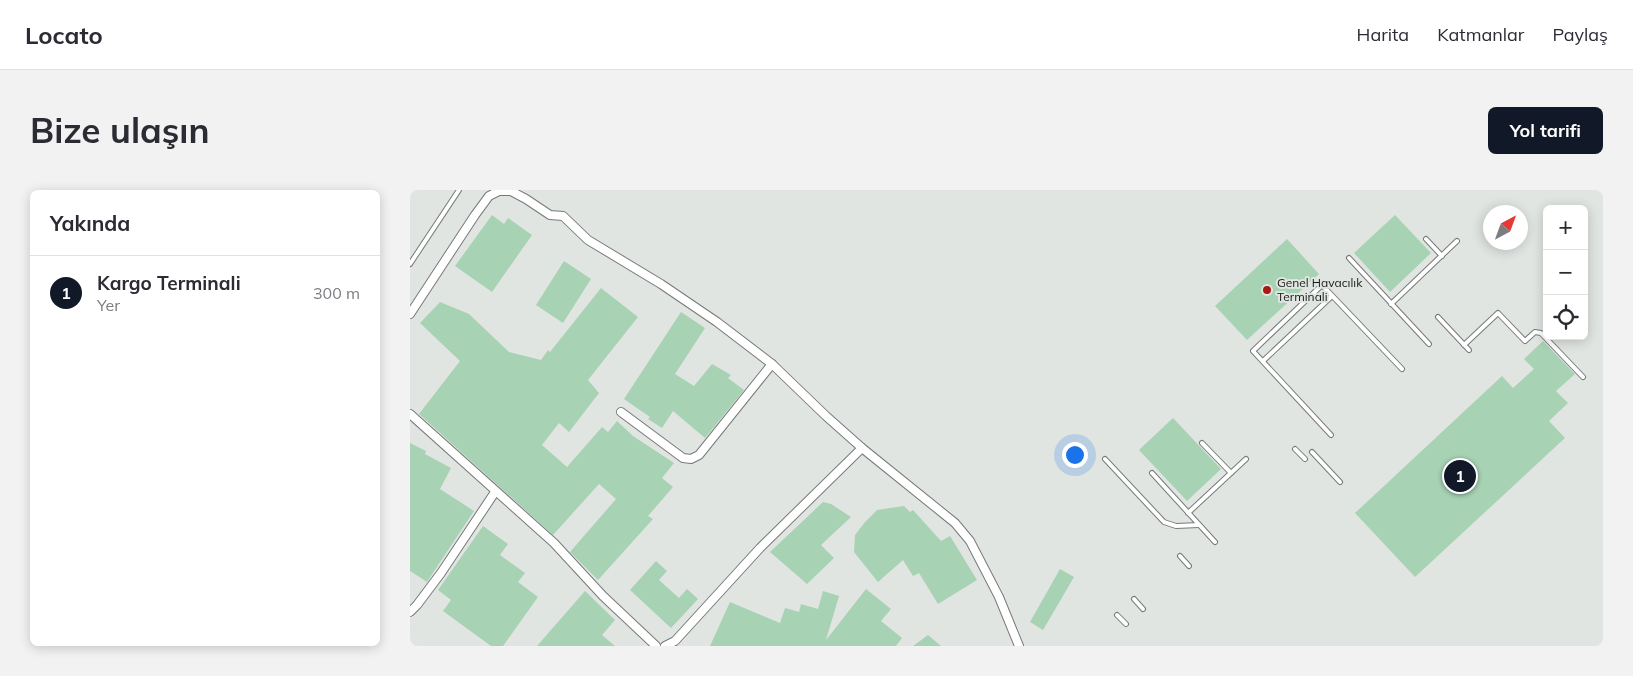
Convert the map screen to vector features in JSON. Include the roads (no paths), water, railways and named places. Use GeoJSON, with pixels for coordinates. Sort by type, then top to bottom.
{"type":"FeatureCollection","features":[{"type":"Feature","properties":{"kind":"street"},"geometry":{"type":"LineString","coordinates":[[410,314],[489,196],[499,191],[511,191],[550,215],[563,216],[588,240],[661,284],[772,364],[862,448],[955,523],[970,541],[999,597],[1018,646]]}},
{"type":"Feature","properties":{"kind":"street"},"geometry":{"type":"LineString","coordinates":[[621,412],[683,458],[691,459],[699,455],[772,364]]}},
{"type":"Feature","properties":{"kind":"street"},"geometry":{"type":"LineString","coordinates":[[410,414],[554,544],[603,596],[656,646]]}},
{"type":"Feature","properties":{"kind":"street"},"geometry":{"type":"LineString","coordinates":[[665,646],[675,642],[760,548],[862,448]]}},
{"type":"Feature","properties":{"kind":"street"},"geometry":{"type":"LineString","coordinates":[[410,612],[440,573],[495,492]]}},
{"type":"Feature","properties":{"kind":"lane"},"geometry":{"type":"LineString","coordinates":[[410,264],[459,190]]}},
{"type":"Feature","properties":{"kind":"lane"},"geometry":{"type":"LineString","coordinates":[[1426,239],[1442,256]]}},
{"type":"Feature","properties":{"kind":"lane"},"geometry":{"type":"LineString","coordinates":[[1391,304],[1457,242]]}},
{"type":"Feature","properties":{"kind":"lane"},"geometry":{"type":"LineString","coordinates":[[1348,258],[1429,344]]}},
{"type":"Feature","properties":{"kind":"lane"},"geometry":{"type":"LineString","coordinates":[[1332,434],[1253,351],[1322,285],[1402,369]]}},
{"type":"Feature","properties":{"kind":"lane"},"geometry":{"type":"LineString","coordinates":[[1263,361],[1332,296]]}},
{"type":"Feature","properties":{"kind":"lane"},"geometry":{"type":"LineString","coordinates":[[1464,345],[1498,313],[1525,341],[1535,332],[1541,333],[1583,377]]}},
{"type":"Feature","properties":{"kind":"lane"},"geometry":{"type":"LineString","coordinates":[[1438,316],[1468,350]]}},
{"type":"Feature","properties":{"kind":"lane"},"geometry":{"type":"LineString","coordinates":[[1202,443],[1231,473]]}},
{"type":"Feature","properties":{"kind":"lane"},"geometry":{"type":"LineString","coordinates":[[1295,449],[1305,459]]}},
{"type":"Feature","properties":{"kind":"lane"},"geometry":{"type":"LineString","coordinates":[[1312,452],[1340,482]]}},
{"type":"Feature","properties":{"kind":"lane"},"geometry":{"type":"LineString","coordinates":[[1105,459],[1164,522],[1176,526],[1200,525]]}},
{"type":"Feature","properties":{"kind":"lane"},"geometry":{"type":"LineString","coordinates":[[1188,513],[1246,459]]}},
{"type":"Feature","properties":{"kind":"lane"},"geometry":{"type":"LineString","coordinates":[[1152,473],[1215,542]]}},
{"type":"Feature","properties":{"kind":"lane"},"geometry":{"type":"LineString","coordinates":[[1180,556],[1189,566]]}},
{"type":"Feature","properties":{"kind":"lane"},"geometry":{"type":"LineString","coordinates":[[1134,599],[1143,608]]}},
{"type":"Feature","properties":{"kind":"lane"},"geometry":{"type":"LineString","coordinates":[[1117,615],[1126,624]]}},
{"type":"Feature","properties":{"kind":"place","name":"Genel Havacılık Terminali"},"geometry":{"type":"Point","coordinates":[1267,290]}},
{"type":"Feature","properties":{"kind":"place","name":"Kargo Terminali"},"geometry":{"type":"Point","coordinates":[1460,476]}}]}
